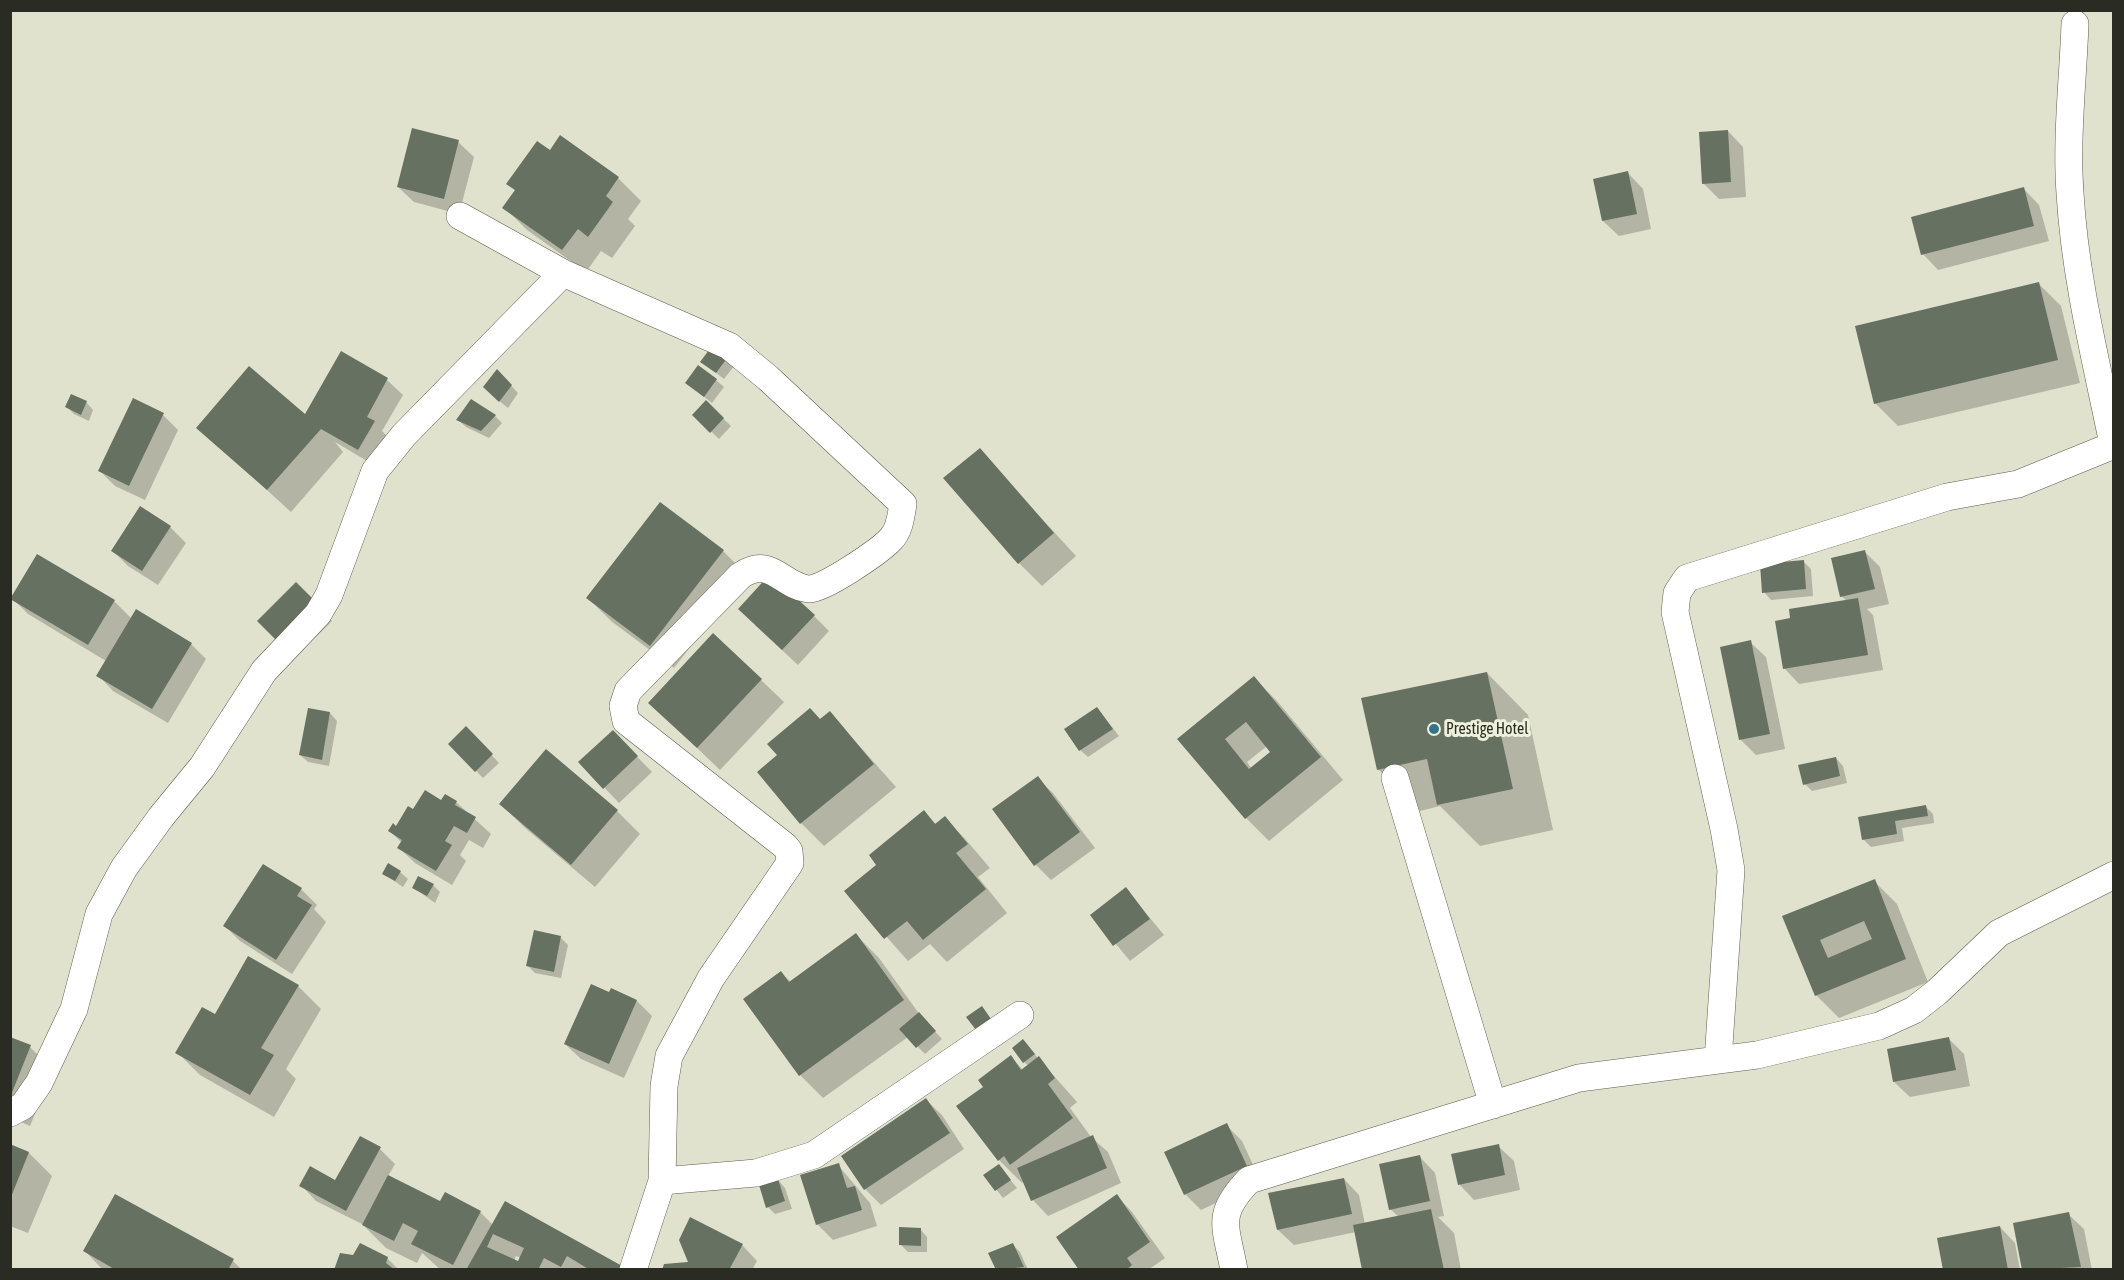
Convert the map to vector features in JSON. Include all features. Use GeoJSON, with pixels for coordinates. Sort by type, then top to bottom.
{"type":"FeatureCollection","features":[{"type":"Feature","properties":{"kind":"street"},"geometry":{"type":"LineString","coordinates":[[1718,1060],[1731,870],[1676,612],[1677,593],[1687,578],[1947,497],[2018,484],[2113,444],[2083,297],[2073,234],[2070,190],[2075,24]]}},
{"type":"Feature","properties":{"kind":"street"},"geometry":{"type":"LineString","coordinates":[[460,216],[563,273],[729,346],[768,378],[903,504],[900,523],[892,538],[827,584],[807,589],[767,569],[753,568],[740,576],[628,691],[623,706],[626,721],[785,846],[789,851],[790,863],[711,978],[669,1056],[664,1086],[662,1181],[633,1269]]}},
{"type":"Feature","properties":{"kind":"street"},"geometry":{"type":"LineString","coordinates":[[10,1113],[23,1106],[39,1083],[74,1009],[99,914],[124,868],[161,817],[202,767],[264,671],[318,614],[329,595],[375,471],[404,435],[563,273]]}},
{"type":"Feature","properties":{"kind":"street"},"geometry":{"type":"LineString","coordinates":[[1395,778],[1493,1105]]}},
{"type":"Feature","properties":{"kind":"street"},"geometry":{"type":"LineString","coordinates":[[1234,1269],[1224,1216],[1234,1196],[1248,1180],[1580,1078],[1757,1055],[1879,1026],[1914,1010],[1937,992],[1999,933],[2114,875]]}},
{"type":"Feature","properties":{"kind":"street"},"geometry":{"type":"LineString","coordinates":[[662,1181],[756,1173],[813,1155],[1020,1015]]}},
{"type":"Feature","properties":{"kind":"building"},"geometry":{"type":"Polygon","coordinates":[[[412,128],[459,140],[444,199],[397,187],[412,128]]]}},
{"type":"Feature","properties":{"kind":"building"},"geometry":{"type":"Polygon","coordinates":[[[1728,130],[1731,182],[1702,184],[1699,132],[1728,130]]]}},
{"type":"Feature","properties":{"kind":"building"},"geometry":{"type":"Polygon","coordinates":[[[560,135],[619,177],[606,196],[613,202],[588,237],[578,229],[562,250],[502,208],[515,190],[506,184],[537,141],[550,150],[560,135]]]}},
{"type":"Feature","properties":{"kind":"building"},"geometry":{"type":"Polygon","coordinates":[[[1628,171],[1637,214],[1602,221],[1593,179],[1628,171]]]}},
{"type":"Feature","properties":{"kind":"building"},"geometry":{"type":"Polygon","coordinates":[[[2024,187],[2034,226],[1921,255],[1911,217],[2024,187]]]}},
{"type":"Feature","properties":{"kind":"building"},"geometry":{"type":"Polygon","coordinates":[[[2039,282],[2058,360],[1874,404],[1855,326],[2039,282]]]}},
{"type":"Feature","properties":{"kind":"building"},"geometry":{"type":"Polygon","coordinates":[[[712,346],[728,357],[716,373],[700,362],[712,346]]]}},
{"type":"Feature","properties":{"kind":"building"},"geometry":{"type":"Polygon","coordinates":[[[341,351],[388,378],[367,417],[375,421],[358,450],[321,429],[267,490],[196,428],[249,366],[305,414],[341,351]]]}},
{"type":"Feature","properties":{"kind":"building"},"geometry":{"type":"Polygon","coordinates":[[[698,365],[717,379],[704,397],[685,383],[698,365]]]}},
{"type":"Feature","properties":{"kind":"building"},"geometry":{"type":"Polygon","coordinates":[[[497,369],[512,385],[499,402],[483,387],[497,369]]]}},
{"type":"Feature","properties":{"kind":"building"},"geometry":{"type":"Polygon","coordinates":[[[71,394],[87,401],[81,415],[65,407],[71,394]]]}},
{"type":"Feature","properties":{"kind":"building"},"geometry":{"type":"Polygon","coordinates":[[[133,398],[164,413],[129,486],[98,471],[133,398]]]}},
{"type":"Feature","properties":{"kind":"building"},"geometry":{"type":"Polygon","coordinates":[[[471,399],[496,415],[481,431],[456,420],[471,399]]]}},
{"type":"Feature","properties":{"kind":"building"},"geometry":{"type":"Polygon","coordinates":[[[706,400],[724,418],[710,433],[692,415],[706,400]]]}},
{"type":"Feature","properties":{"kind":"building"},"geometry":{"type":"Polygon","coordinates":[[[980,448],[1054,533],[1018,564],[943,478],[980,448]]]}},
{"type":"Feature","properties":{"kind":"building"},"geometry":{"type":"Polygon","coordinates":[[[660,502],[724,550],[650,646],[586,598],[660,502]]]}},
{"type":"Feature","properties":{"kind":"building"},"geometry":{"type":"Polygon","coordinates":[[[140,506],[171,526],[142,571],[111,551],[140,506]]]}},
{"type":"Feature","properties":{"kind":"building"},"geometry":{"type":"Polygon","coordinates":[[[1865,550],[1875,589],[1840,597],[1831,558],[1865,550]]]}},
{"type":"Feature","properties":{"kind":"building"},"geometry":{"type":"Polygon","coordinates":[[[37,554],[115,600],[88,645],[10,599],[37,554]]]}},
{"type":"Feature","properties":{"kind":"building"},"geometry":{"type":"Polygon","coordinates":[[[1804,560],[1806,589],[1762,593],[1760,564],[1804,560]]]}},
{"type":"Feature","properties":{"kind":"building"},"geometry":{"type":"Polygon","coordinates":[[[770,574],[815,615],[782,650],[738,609],[770,574]]]}},
{"type":"Feature","properties":{"kind":"building"},"geometry":{"type":"Polygon","coordinates":[[[296,582],[318,604],[278,642],[257,621],[296,582]]]}},
{"type":"Feature","properties":{"kind":"building"},"geometry":{"type":"Polygon","coordinates":[[[1858,598],[1868,655],[1783,669],[1775,621],[1790,618],[1789,609],[1858,598]]]}},
{"type":"Feature","properties":{"kind":"building"},"geometry":{"type":"Polygon","coordinates":[[[136,609],[192,643],[152,709],[96,676],[136,609]]]}},
{"type":"Feature","properties":{"kind":"building"},"geometry":{"type":"Polygon","coordinates":[[[713,633],[762,679],[697,748],[648,703],[713,633]]]}},
{"type":"Feature","properties":{"kind":"building"},"geometry":{"type":"Polygon","coordinates":[[[1751,640],[1770,734],[1739,740],[1720,647],[1751,640]]]}},
{"type":"Feature","properties":{"kind":"building","name":"Prestige Hotel"},"geometry":{"type":"Polygon","coordinates":[[[1487,672],[1513,789],[1437,805],[1427,759],[1377,770],[1361,698],[1487,672]]]}},
{"type":"Feature","properties":{"kind":"building"},"geometry":{"type":"Polygon","coordinates":[[[1254,676],[1321,757],[1245,819],[1177,739],[1254,676]],[[1246,722],[1225,739],[1249,769],[1270,752],[1246,722]]]}},
{"type":"Feature","properties":{"kind":"building"},"geometry":{"type":"Polygon","coordinates":[[[1097,707],[1113,729],[1079,751],[1064,729],[1097,707]]]}},
{"type":"Feature","properties":{"kind":"building"},"geometry":{"type":"Polygon","coordinates":[[[308,708],[330,712],[322,760],[299,755],[308,708]]]}},
{"type":"Feature","properties":{"kind":"building"},"geometry":{"type":"Polygon","coordinates":[[[810,708],[820,719],[830,711],[874,764],[800,824],[757,772],[777,755],[767,744],[810,708]]]}},
{"type":"Feature","properties":{"kind":"building"},"geometry":{"type":"Polygon","coordinates":[[[466,726],[493,754],[475,772],[448,744],[466,726]]]}},
{"type":"Feature","properties":{"kind":"building"},"geometry":{"type":"Polygon","coordinates":[[[613,730],[638,756],[603,789],[578,762],[613,730]]]}},
{"type":"Feature","properties":{"kind":"building"},"geometry":{"type":"Polygon","coordinates":[[[546,749],[618,810],[571,865],[499,804],[546,749]]]}},
{"type":"Feature","properties":{"kind":"building"},"geometry":{"type":"Polygon","coordinates":[[[1836,757],[1840,776],[1803,785],[1798,765],[1836,757]]]}},
{"type":"Feature","properties":{"kind":"building"},"geometry":{"type":"Polygon","coordinates":[[[1038,776],[1080,832],[1034,866],[992,809],[1038,776]]]}},
{"type":"Feature","properties":{"kind":"building"},"geometry":{"type":"Polygon","coordinates":[[[425,790],[441,800],[445,794],[457,801],[455,805],[476,817],[467,833],[454,826],[445,841],[452,845],[436,871],[397,848],[402,840],[388,831],[393,823],[396,826],[408,806],[413,809],[425,790]]]}},
{"type":"Feature","properties":{"kind":"building"},"geometry":{"type":"Polygon","coordinates":[[[1926,805],[1928,816],[1895,821],[1897,834],[1862,840],[1858,817],[1926,805]]]}},
{"type":"Feature","properties":{"kind":"building"},"geometry":{"type":"Polygon","coordinates":[[[924,810],[935,824],[945,816],[968,844],[956,853],[986,889],[923,940],[907,921],[884,939],[844,891],[876,865],[869,855],[924,810]]]}},
{"type":"Feature","properties":{"kind":"building"},"geometry":{"type":"Polygon","coordinates":[[[388,863],[401,871],[395,881],[382,874],[388,863]]]}},
{"type":"Feature","properties":{"kind":"building"},"geometry":{"type":"Polygon","coordinates":[[[263,864],[302,888],[297,896],[312,905],[276,960],[223,926],[263,864]]]}},
{"type":"Feature","properties":{"kind":"building"},"geometry":{"type":"Polygon","coordinates":[[[418,876],[434,884],[427,896],[412,888],[418,876]]]}},
{"type":"Feature","properties":{"kind":"building"},"geometry":{"type":"Polygon","coordinates":[[[1875,879],[1906,959],[1815,996],[1782,916],[1875,879]],[[1864,921],[1820,940],[1828,958],[1872,939],[1864,921]]]}},
{"type":"Feature","properties":{"kind":"building"},"geometry":{"type":"Polygon","coordinates":[[[1126,887],[1150,919],[1113,946],[1090,915],[1126,887]]]}},
{"type":"Feature","properties":{"kind":"building"},"geometry":{"type":"Polygon","coordinates":[[[534,930],[561,936],[554,972],[526,966],[534,930]]]}},
{"type":"Feature","properties":{"kind":"building"},"geometry":{"type":"Polygon","coordinates":[[[856,933],[904,1000],[799,1076],[743,999],[781,971],[789,982],[856,933]]]}},
{"type":"Feature","properties":{"kind":"building"},"geometry":{"type":"Polygon","coordinates":[[[248,956],[299,985],[261,1048],[274,1055],[250,1095],[175,1053],[202,1007],[215,1014],[248,956]]]}},
{"type":"Feature","properties":{"kind":"building"},"geometry":{"type":"Polygon","coordinates":[[[591,984],[609,992],[611,988],[637,1000],[609,1064],[564,1044],[591,984]]]}},
{"type":"Feature","properties":{"kind":"building"},"geometry":{"type":"Polygon","coordinates":[[[982,1006],[991,1019],[976,1030],[966,1017],[982,1006]]]}},
{"type":"Feature","properties":{"kind":"building"},"geometry":{"type":"Polygon","coordinates":[[[919,1012],[936,1031],[916,1048],[899,1029],[919,1012]]]}},
{"type":"Feature","properties":{"kind":"building"},"geometry":{"type":"Polygon","coordinates":[[[10,1037],[31,1045],[11,1095],[10,1095],[10,1037]]]}},
{"type":"Feature","properties":{"kind":"building"},"geometry":{"type":"Polygon","coordinates":[[[1949,1037],[1956,1070],[1893,1082],[1887,1049],[1949,1037]]]}},
{"type":"Feature","properties":{"kind":"building"},"geometry":{"type":"Polygon","coordinates":[[[1023,1039],[1035,1054],[1023,1063],[1012,1048],[1023,1039]]]}},
{"type":"Feature","properties":{"kind":"building"},"geometry":{"type":"Polygon","coordinates":[[[1011,1055],[1021,1070],[1039,1056],[1055,1078],[1048,1084],[1073,1118],[1010,1165],[1004,1156],[998,1161],[956,1106],[983,1087],[978,1080],[1011,1055]]]}},
{"type":"Feature","properties":{"kind":"building"},"geometry":{"type":"Polygon","coordinates":[[[926,1098],[950,1133],[864,1190],[841,1156],[926,1098]]]}},
{"type":"Feature","properties":{"kind":"building"},"geometry":{"type":"Polygon","coordinates":[[[1227,1123],[1247,1166],[1184,1195],[1164,1152],[1227,1123]]]}},
{"type":"Feature","properties":{"kind":"building"},"geometry":{"type":"Polygon","coordinates":[[[1093,1135],[1107,1168],[1031,1201],[1017,1168],[1093,1135]]]}},
{"type":"Feature","properties":{"kind":"building"},"geometry":{"type":"Polygon","coordinates":[[[360,1136],[381,1147],[346,1211],[299,1186],[310,1166],[335,1180],[360,1136]]]}},
{"type":"Feature","properties":{"kind":"building"},"geometry":{"type":"Polygon","coordinates":[[[10,1144],[29,1152],[11,1197],[10,1197],[10,1144]]]}},
{"type":"Feature","properties":{"kind":"building"},"geometry":{"type":"Polygon","coordinates":[[[1499,1144],[1505,1175],[1458,1185],[1451,1154],[1499,1144]]]}},
{"type":"Feature","properties":{"kind":"building"},"geometry":{"type":"Polygon","coordinates":[[[1420,1155],[1430,1201],[1389,1210],[1379,1164],[1420,1155]]]}},
{"type":"Feature","properties":{"kind":"building"},"geometry":{"type":"Polygon","coordinates":[[[839,1163],[847,1188],[855,1186],[862,1210],[816,1225],[800,1175],[839,1163]]]}},
{"type":"Feature","properties":{"kind":"building"},"geometry":{"type":"Polygon","coordinates":[[[999,1164],[1011,1180],[995,1191],[983,1175],[999,1164]]]}},
{"type":"Feature","properties":{"kind":"building"},"geometry":{"type":"Polygon","coordinates":[[[388,1175],[440,1201],[445,1192],[481,1211],[453,1265],[411,1244],[418,1231],[403,1223],[394,1241],[362,1225],[388,1175]]]}},
{"type":"Feature","properties":{"kind":"building"},"geometry":{"type":"Polygon","coordinates":[[[1344,1178],[1352,1214],[1277,1230],[1268,1193],[1344,1178]]]}},
{"type":"Feature","properties":{"kind":"building"},"geometry":{"type":"Polygon","coordinates":[[[778,1179],[785,1201],[766,1208],[759,1185],[778,1179]]]}},
{"type":"Feature","properties":{"kind":"building"},"geometry":{"type":"Polygon","coordinates":[[[115,1194],[234,1259],[228,1270],[116,1270],[83,1251],[115,1194]]]}},
{"type":"Feature","properties":{"kind":"building"},"geometry":{"type":"Polygon","coordinates":[[[1117,1194],[1150,1242],[1127,1258],[1132,1265],[1126,1270],[1079,1270],[1056,1237],[1117,1194]]]}},
{"type":"Feature","properties":{"kind":"building"},"geometry":{"type":"Polygon","coordinates":[[[505,1201],[624,1267],[623,1270],[590,1270],[567,1256],[561,1267],[544,1258],[538,1270],[466,1270],[505,1201]],[[493,1234],[487,1247],[518,1261],[524,1248],[493,1234]]]}},
{"type":"Feature","properties":{"kind":"building"},"geometry":{"type":"Polygon","coordinates":[[[1431,1209],[1444,1270],[1362,1270],[1353,1225],[1431,1209]]]}},
{"type":"Feature","properties":{"kind":"building"},"geometry":{"type":"Polygon","coordinates":[[[2069,1212],[2081,1267],[2022,1270],[2013,1223],[2069,1212]]]}},
{"type":"Feature","properties":{"kind":"building"},"geometry":{"type":"Polygon","coordinates":[[[690,1217],[743,1244],[729,1270],[662,1270],[664,1264],[688,1262],[679,1240],[690,1217]]]}},
{"type":"Feature","properties":{"kind":"building"},"geometry":{"type":"Polygon","coordinates":[[[2000,1226],[2008,1270],[1943,1270],[1937,1238],[2000,1226]]]}},
{"type":"Feature","properties":{"kind":"building"},"geometry":{"type":"Polygon","coordinates":[[[899,1227],[921,1228],[921,1246],[899,1245],[899,1227]]]}},
{"type":"Feature","properties":{"kind":"building"},"geometry":{"type":"Polygon","coordinates":[[[360,1243],[388,1257],[386,1263],[395,1270],[334,1270],[340,1253],[353,1255],[360,1243]]]}},
{"type":"Feature","properties":{"kind":"building"},"geometry":{"type":"Polygon","coordinates":[[[1013,1243],[1024,1267],[996,1270],[988,1253],[1013,1243]]]}},
{"type":"Feature","properties":{"kind":"place","name":"Prestige Hotel"},"geometry":{"type":"Point","coordinates":[1434,729]}}]}
